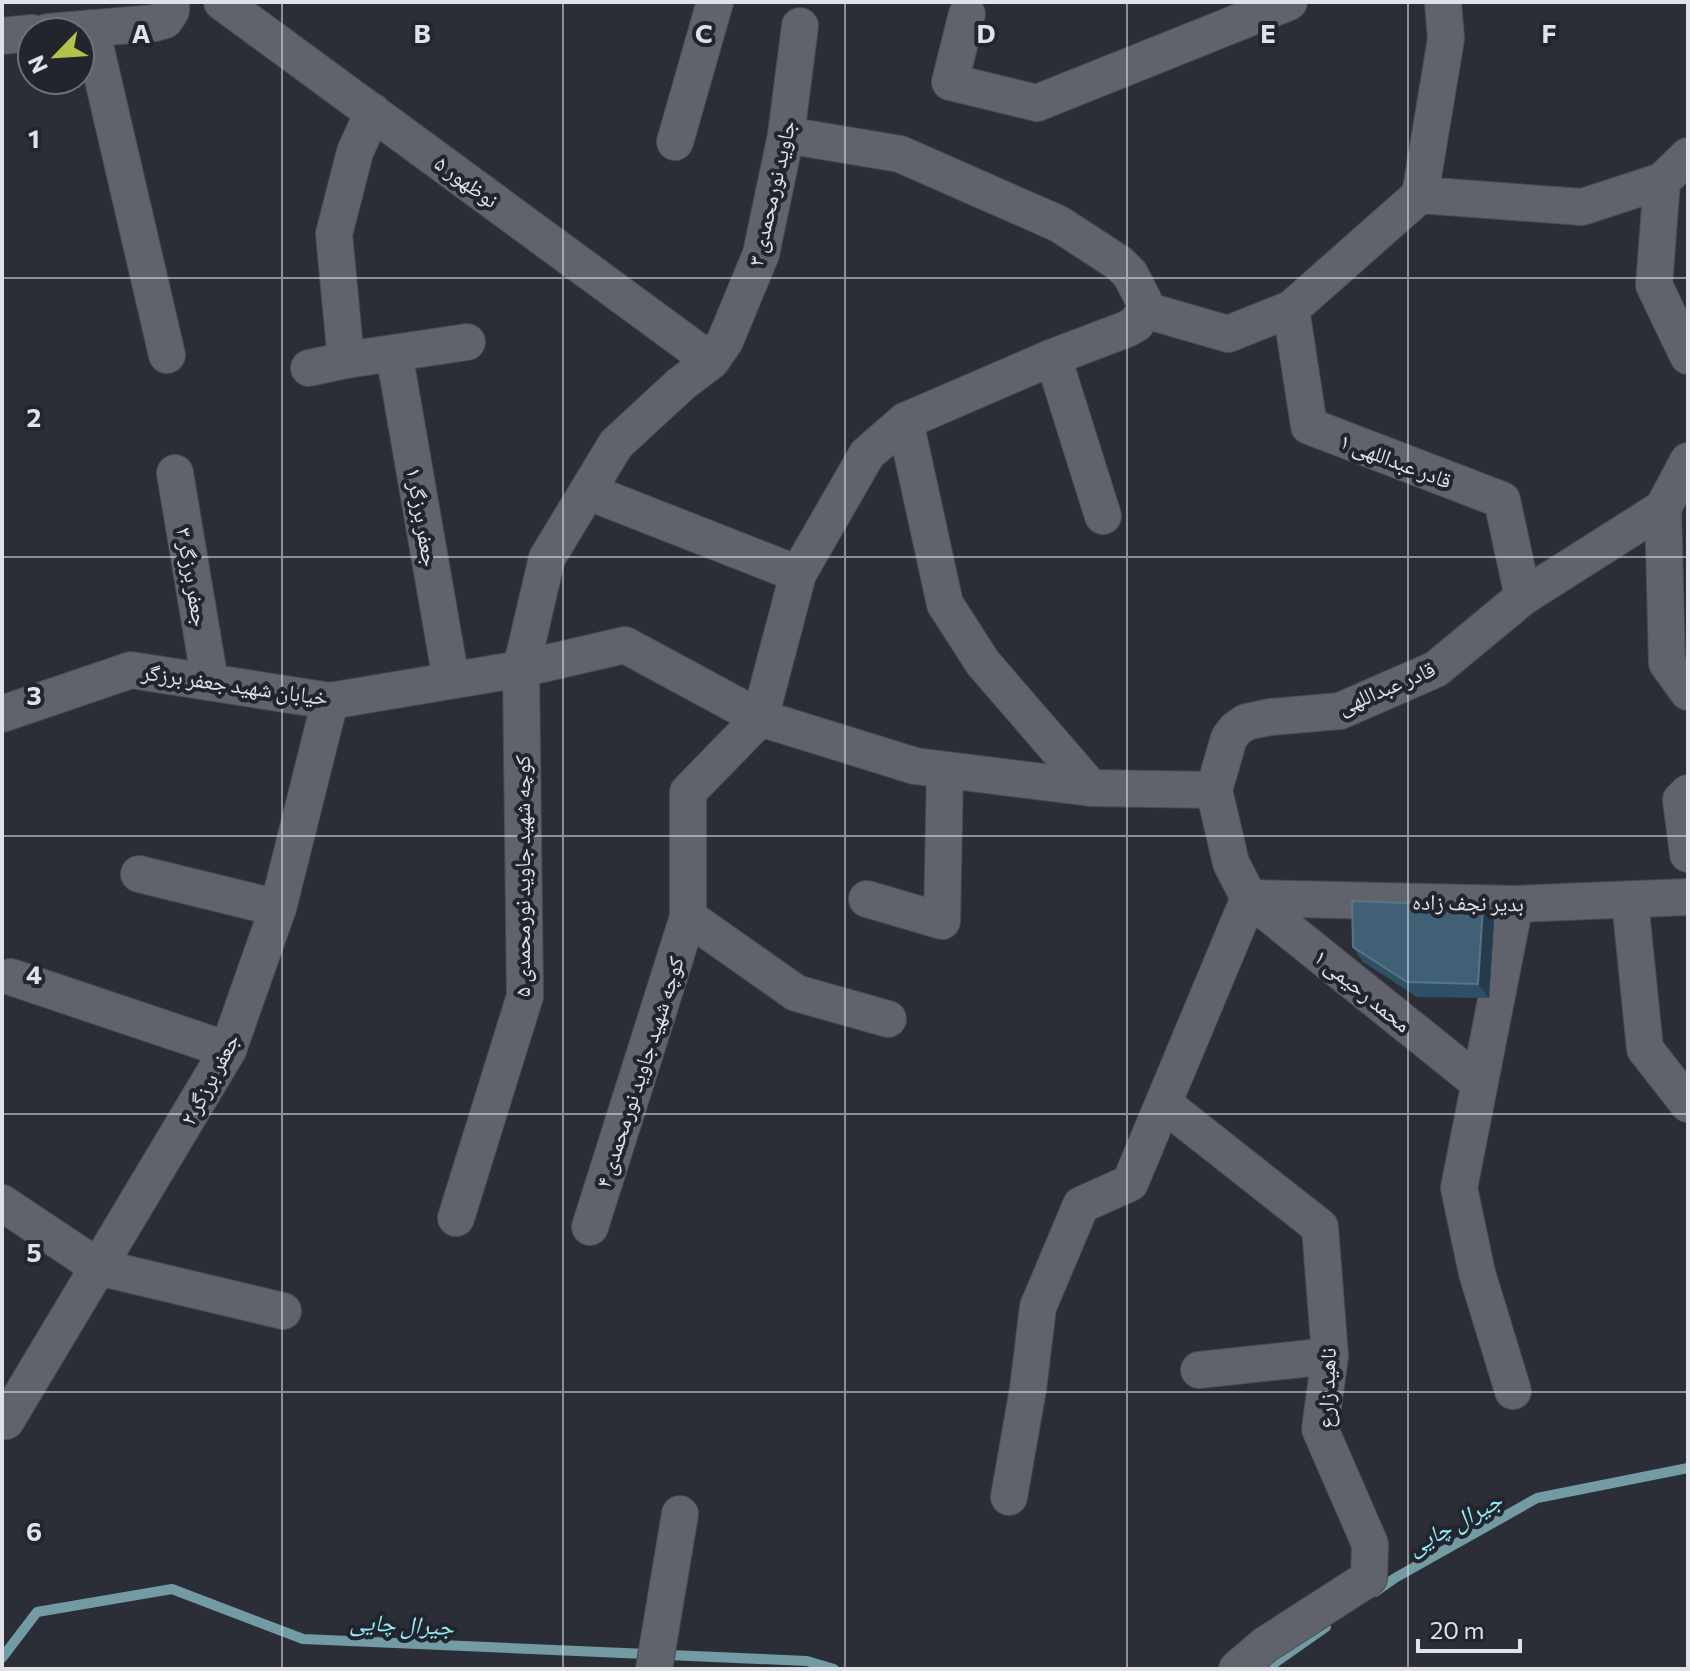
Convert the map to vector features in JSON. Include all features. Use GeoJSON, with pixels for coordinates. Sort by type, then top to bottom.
{"type":"FeatureCollection","features":[{"type":"Feature","properties":{"kind":"street"},"geometry":{"type":"LineString","coordinates":[[96,27],[165,20],[171,11],[171,2]]}},
{"type":"Feature","properties":{"kind":"street","name":"نوظهور ۵"},"geometry":{"type":"LineString","coordinates":[[222,2],[711,361]]}},
{"type":"Feature","properties":{"kind":"street"},"geometry":{"type":"LineString","coordinates":[[675,142],[715,2]]}},
{"type":"Feature","properties":{"kind":"street"},"geometry":{"type":"LineString","coordinates":[[967,14],[950,82],[1037,103],[1289,2]]}},
{"type":"Feature","properties":{"kind":"street"},"geometry":{"type":"LineString","coordinates":[[1145,310],[1228,334],[1291,309],[1420,195],[1446,39],[1443,2]]}},
{"type":"Feature","properties":{"kind":"street","name":"جاوید نورمحمدی ۳"},"geometry":{"type":"LineString","coordinates":[[521,669],[547,558],[616,444],[681,384],[711,361],[725,341],[761,254],[786,135],[800,26]]}},
{"type":"Feature","properties":{"kind":"street"},"geometry":{"type":"LineString","coordinates":[[96,50],[167,355]]}},
{"type":"Feature","properties":{"kind":"street"},"geometry":{"type":"LineString","coordinates":[[346,360],[334,234],[355,152],[373,112]]}},
{"type":"Feature","properties":{"kind":"street"},"geometry":{"type":"LineString","coordinates":[[760,718],[798,574],[867,454],[905,421],[1053,357],[1127,329],[1136,324],[1145,310],[1130,274],[1119,263],[1059,224],[900,154],[786,135]]}},
{"type":"Feature","properties":{"kind":"street"},"geometry":{"type":"LineString","coordinates":[[1420,195],[1582,207],[1662,181],[1688,156]]}},
{"type":"Feature","properties":{"kind":"street"},"geometry":{"type":"LineString","coordinates":[[1662,181],[1654,285],[1688,356]]}},
{"type":"Feature","properties":{"kind":"street","name":"قادر عبداللهی ۱"},"geometry":{"type":"LineString","coordinates":[[1291,309],[1309,426],[1502,500],[1523,597]]}},
{"type":"Feature","properties":{"kind":"street"},"geometry":{"type":"LineString","coordinates":[[309,368],[467,342]]}},
{"type":"Feature","properties":{"kind":"street","name":"جعفر برزگر ۱"},"geometry":{"type":"LineString","coordinates":[[394,353],[451,680]]}},
{"type":"Feature","properties":{"kind":"street"},"geometry":{"type":"LineString","coordinates":[[1053,357],[1103,516]]}},
{"type":"Feature","properties":{"kind":"street"},"geometry":{"type":"LineString","coordinates":[[905,421],[945,604],[983,663],[1091,788]]}},
{"type":"Feature","properties":{"kind":"street","name":"قادر عبداللهی"},"geometry":{"type":"LineString","coordinates":[[1249,898],[1231,863],[1214,790],[1229,738],[1236,729],[1246,722],[1340,711],[1436,669],[1523,597],[1663,508],[1688,461]]}},
{"type":"Feature","properties":{"kind":"street","name":"جعفر برزگر ۳"},"geometry":{"type":"LineString","coordinates":[[175,473],[210,682]]}},
{"type":"Feature","properties":{"kind":"street"},"geometry":{"type":"LineString","coordinates":[[589,492],[798,574]]}},
{"type":"Feature","properties":{"kind":"street"},"geometry":{"type":"LineString","coordinates":[[1663,508],[1667,663],[1688,692]]}},
{"type":"Feature","properties":{"kind":"street","name":"خیابان شهید جعفر برزگر"},"geometry":{"type":"LineString","coordinates":[[2,714],[131,670],[330,701],[521,669],[625,645],[760,718],[915,766],[1091,788],[1214,790]]}},
{"type":"Feature","properties":{"kind":"street","name":"کوچه شهید جاوید نورمحمدی ۵"},"geometry":{"type":"LineString","coordinates":[[456,1218],[525,996],[521,669]]}},
{"type":"Feature","properties":{"kind":"street","name":"جعفر برزگر ۲"},"geometry":{"type":"LineString","coordinates":[[6,1421],[228,1050],[278,908],[330,701]]}},
{"type":"Feature","properties":{"kind":"street","name":"کوچه شهید جاوید نورمحمدی ۴"},"geometry":{"type":"LineString","coordinates":[[590,1227],[688,917],[688,792],[760,718]]}},
{"type":"Feature","properties":{"kind":"street"},"geometry":{"type":"LineString","coordinates":[[867,899],[942,921],[945,770]]}},
{"type":"Feature","properties":{"kind":"street"},"geometry":{"type":"LineString","coordinates":[[1688,793],[1681,800],[1688,854]]}},
{"type":"Feature","properties":{"kind":"street"},"geometry":{"type":"LineString","coordinates":[[139,874],[278,908]]}},
{"type":"Feature","properties":{"kind":"street","name":"بدیر نجف زاده"},"geometry":{"type":"LineString","coordinates":[[1249,898],[1515,904],[1688,897]]}},
{"type":"Feature","properties":{"kind":"street"},"geometry":{"type":"LineString","coordinates":[[1009,1497],[1028,1389],[1038,1307],[1081,1205],[1130,1183],[1249,898]]}},
{"type":"Feature","properties":{"kind":"street","name":"محمد رحیمی ۱"},"geometry":{"type":"LineString","coordinates":[[1249,898],[1478,1082]]}},
{"type":"Feature","properties":{"kind":"street"},"geometry":{"type":"LineString","coordinates":[[1630,901],[1645,1049],[1688,1104]]}},
{"type":"Feature","properties":{"kind":"street"},"geometry":{"type":"LineString","coordinates":[[1513,1391],[1477,1273],[1459,1188],[1515,904]]}},
{"type":"Feature","properties":{"kind":"street"},"geometry":{"type":"LineString","coordinates":[[688,917],[796,993],[888,1019]]}},
{"type":"Feature","properties":{"kind":"street"},"geometry":{"type":"LineString","coordinates":[[11,977],[228,1050]]}},
{"type":"Feature","properties":{"kind":"street","name":"ناهید زارع"},"geometry":{"type":"LineString","coordinates":[[1164,1104],[1320,1227],[1330,1356],[1320,1429],[1370,1544],[1369,1578],[1265,1645],[1237,1669]]}},
{"type":"Feature","properties":{"kind":"street"},"geometry":{"type":"LineString","coordinates":[[2,1203],[98,1267],[283,1311]]}},
{"type":"Feature","properties":{"kind":"street"},"geometry":{"type":"LineString","coordinates":[[1199,1370],[1330,1356]]}},
{"type":"Feature","properties":{"kind":"street"},"geometry":{"type":"LineString","coordinates":[[654,1669],[680,1514]]}},
{"type":"Feature","properties":{"kind":"building"},"geometry":{"type":"Polygon","coordinates":[[[1352,901],[1483,906],[1478,984],[1407,982],[1353,947],[1352,901]]]}},
{"type":"Feature","properties":{"kind":"waterway","name":"جیرال چایی"},"geometry":{"type":"LineString","coordinates":[[1375,1592],[1537,1498],[1688,1468]]}},
{"type":"Feature","properties":{"kind":"waterway","name":"جیرال چایی"},"geometry":{"type":"LineString","coordinates":[[2,1658],[37,1612],[172,1589],[303,1639],[807,1661],[834,1669]]}},
{"type":"Feature","properties":{"kind":"waterway","name":"جیرال چایی"},"geometry":{"type":"LineString","coordinates":[[1266,1669],[1326,1627]]}}]}
